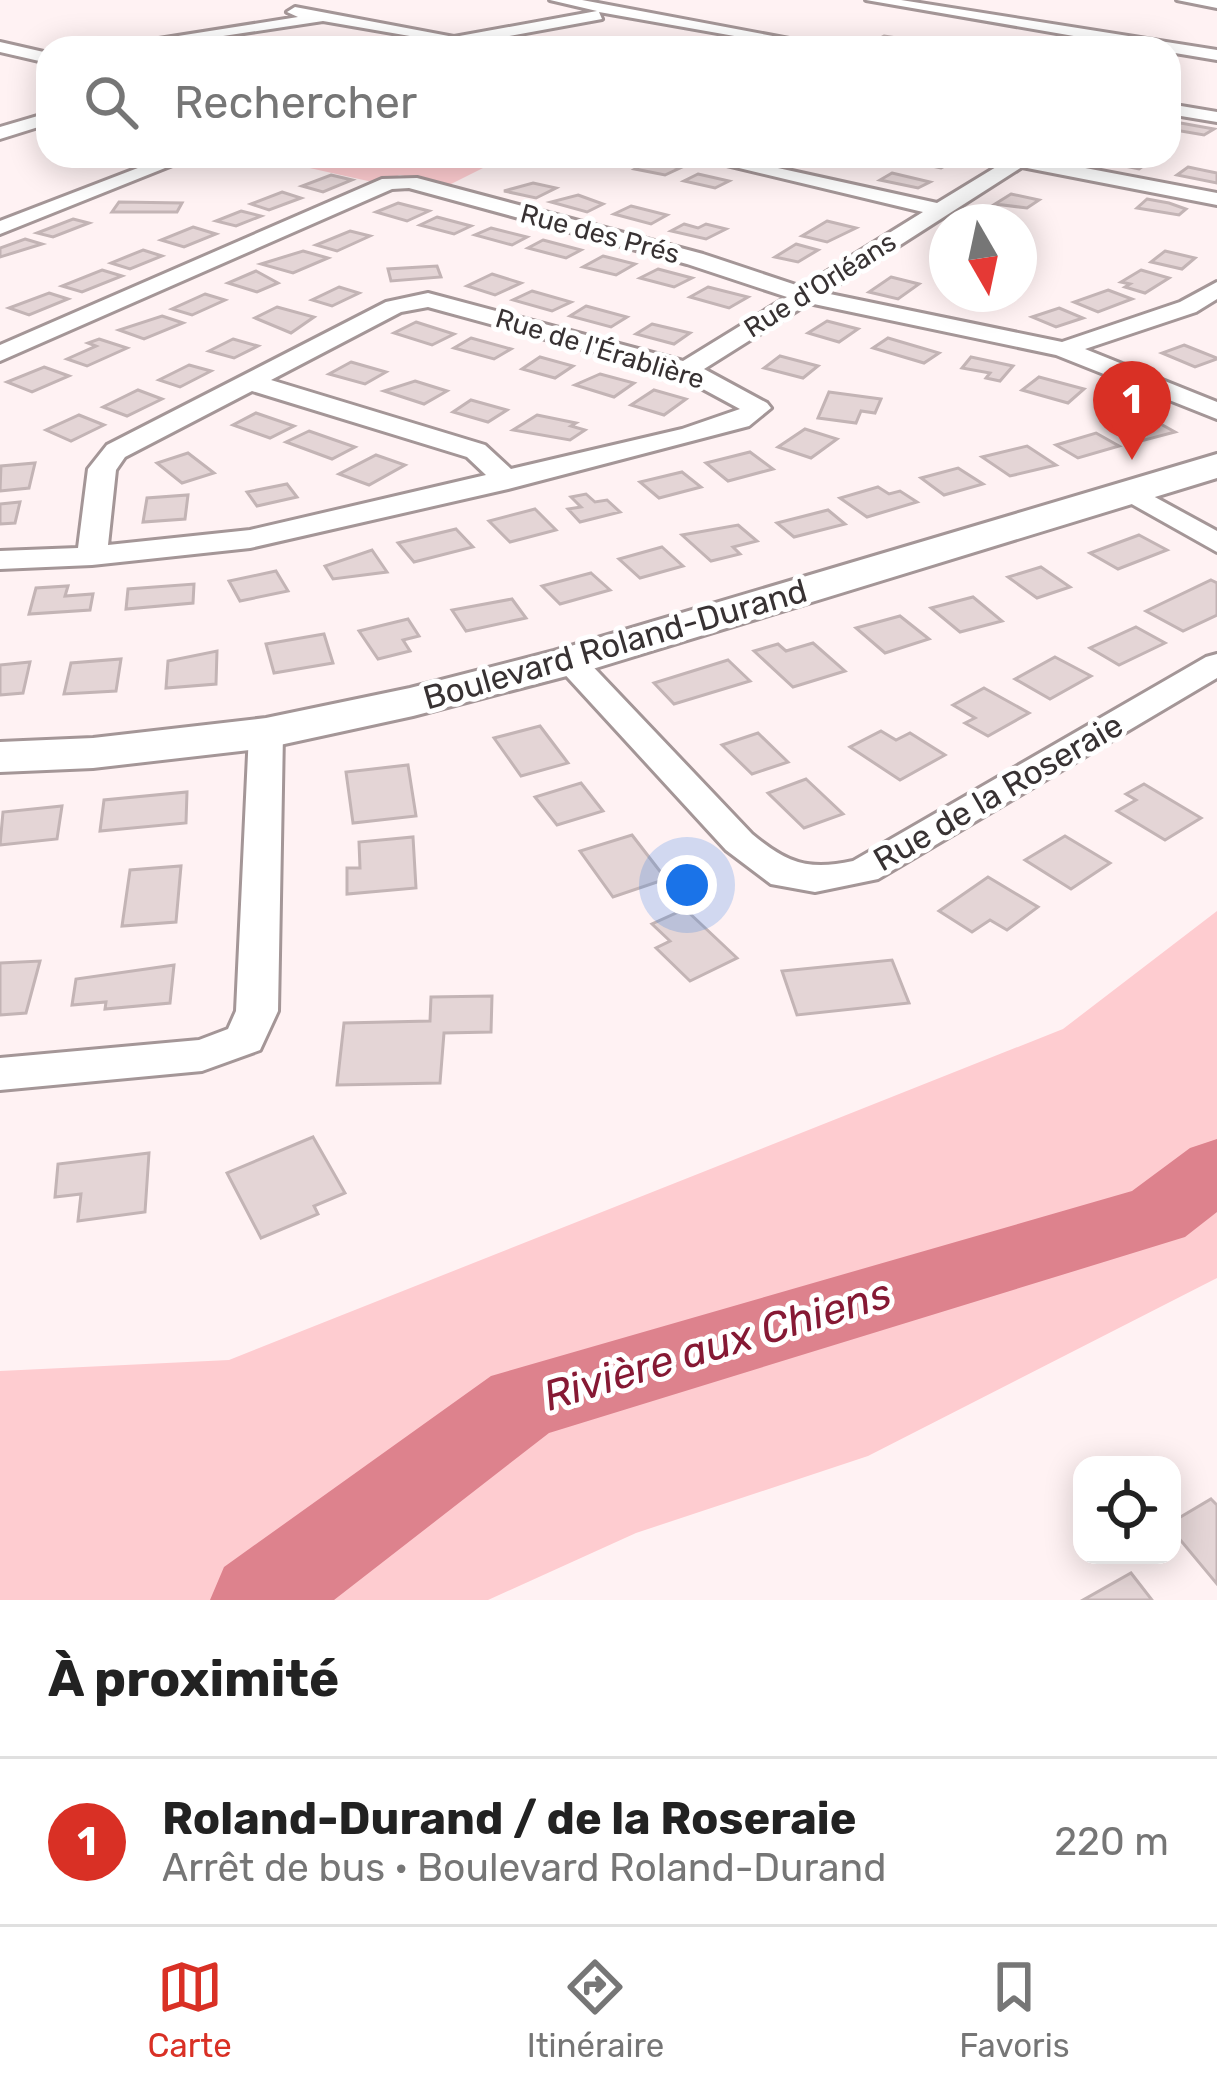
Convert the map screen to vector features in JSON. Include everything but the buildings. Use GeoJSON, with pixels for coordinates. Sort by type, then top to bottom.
{"type":"FeatureCollection","features":[{"type":"Feature","properties":{"kind":"street"},"geometry":{"type":"LineString","coordinates":[[557,0],[763,36]]}},
{"type":"Feature","properties":{"kind":"street"},"geometry":{"type":"LineString","coordinates":[[484,36],[686,0]]}},
{"type":"Feature","properties":{"kind":"street"},"geometry":{"type":"LineString","coordinates":[[873,0],[1098,36]]}},
{"type":"Feature","properties":{"kind":"street"},"geometry":{"type":"LineString","coordinates":[[1184,0],[1217,4]]}},
{"type":"Feature","properties":{"kind":"street"},"geometry":{"type":"LineString","coordinates":[[273,1],[317,19]]}},
{"type":"Feature","properties":{"kind":"street"},"geometry":{"type":"LineString","coordinates":[[196,36],[317,19],[376,24],[432,36]]}},
{"type":"Feature","properties":{"kind":"street"},"geometry":{"type":"LineString","coordinates":[[0,47],[36,55]]}},
{"type":"Feature","properties":{"kind":"street"},"geometry":{"type":"LineString","coordinates":[[1181,49],[1217,55]]}},
{"type":"Feature","properties":{"kind":"street"},"geometry":{"type":"LineString","coordinates":[[0,66],[36,60]]}},
{"type":"Feature","properties":{"kind":"street"},"geometry":{"type":"LineString","coordinates":[[1181,111],[1217,117]]}},
{"type":"Feature","properties":{"kind":"street"},"geometry":{"type":"LineString","coordinates":[[0,133],[36,122]]}},
{"type":"Feature","properties":{"kind":"street"},"geometry":{"type":"LineString","coordinates":[[0,228],[155,168]]}},
{"type":"Feature","properties":{"kind":"street"},"geometry":{"type":"LineString","coordinates":[[752,168],[929,208]]}},
{"type":"Feature","properties":{"kind":"street","name":"Rue d'Orléans"},"geometry":{"type":"LineString","coordinates":[[950,204],[1007,168]]}},
{"type":"Feature","properties":{"kind":"street"},"geometry":{"type":"LineString","coordinates":[[1049,168],[1217,199]]}},
{"type":"Feature","properties":{"kind":"street","name":"Rue des Prés"},"geometry":{"type":"LineString","coordinates":[[0,354],[388,183],[432,188],[695,259],[804,295],[1063,349],[1217,411]]}},
{"type":"Feature","properties":{"kind":"street","name":"Rue d'Orléans"},"geometry":{"type":"LineString","coordinates":[[686,370],[929,217]]}},
{"type":"Feature","properties":{"kind":"street"},"geometry":{"type":"LineString","coordinates":[[1063,349],[1188,308],[1217,289]]}},
{"type":"Feature","properties":{"kind":"street","name":"Rue de l'Érablière"},"geometry":{"type":"LineString","coordinates":[[0,560],[92,556],[250,539],[508,481],[740,420],[758,408],[686,370],[428,300],[394,307],[116,451],[102,469],[92,556]]}},
{"type":"Feature","properties":{"kind":"street"},"geometry":{"type":"LineString","coordinates":[[250,382],[476,451],[508,481]]}},
{"type":"Feature","properties":{"kind":"street","name":"Boulevard Roland-Durand"},"geometry":{"type":"LineString","coordinates":[[0,758],[93,753],[266,733],[413,702],[570,661],[1217,466]]}},
{"type":"Feature","properties":{"kind":"street"},"geometry":{"type":"LineString","coordinates":[[1131,491],[1217,543]]}},
{"type":"Feature","properties":{"kind":"street","name":"Rue de la Roseraie"},"geometry":{"type":"LineString","coordinates":[[570,661],[743,846],[778,874],[817,882],[865,870],[1217,664]]}},
{"type":"Feature","properties":{"kind":"street"},"geometry":{"type":"LineString","coordinates":[[0,1074],[202,1055],[245,1039],[257,1011],[266,733]]}},
{"type":"Feature","properties":{"kind":"shaded area"},"geometry":{"type":"Polygon","coordinates":[[[310,168],[483,168],[447,186],[400,175],[377,183],[310,168]]]}},
{"type":"Feature","properties":{"kind":"shaded area"},"geometry":{"type":"Polygon","coordinates":[[[1217,911],[1217,1278],[868,1456],[636,1533],[488,1600],[0,1600],[0,1371],[229,1360],[1063,1029],[1217,911]]]}},
{"type":"Feature","properties":{"kind":"waterway","name":"Rivière aux Chiens"},"geometry":{"type":"LineString","coordinates":[[258,1600],[522,1403],[1157,1215],[1217,1169]]}},
{"type":"Feature","properties":{"kind":"place","name":"Roland-Durand / de la Roseraie"},"geometry":{"type":"Point","coordinates":[1132,460]}}]}
